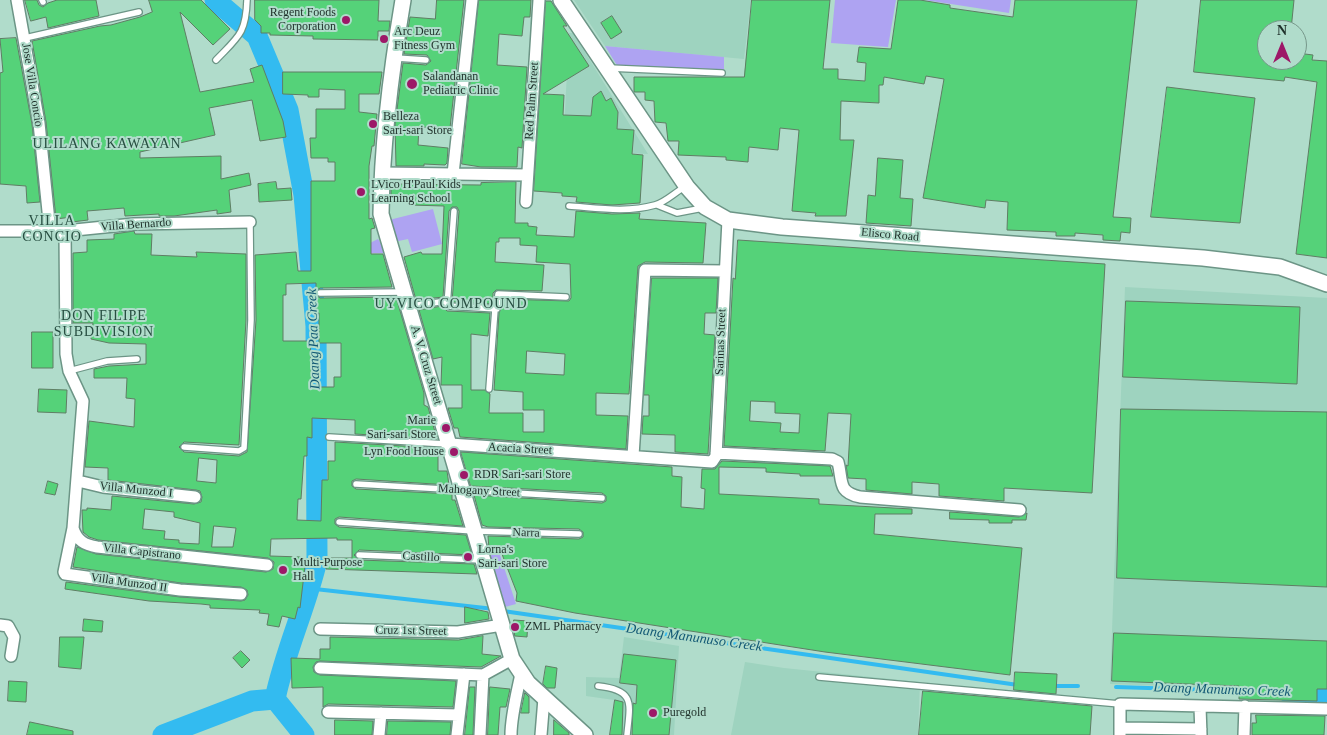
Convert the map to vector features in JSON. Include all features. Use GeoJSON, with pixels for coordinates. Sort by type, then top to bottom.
{"type":"FeatureCollection","features":[{"type":"Feature","properties":{"kind":"main road","name":"A. V. Cruz Street"},"geometry":{"type":"LineString","coordinates":[[403,0],[394,58],[383,102],[381,214],[512,660],[521,674],[544,698],[583,734]]}},
{"type":"Feature","properties":{"kind":"main road","name":"Elisco Road"},"geometry":{"type":"LineString","coordinates":[[561,0],[687,187],[705,207],[728,220],[782,227],[1142,248],[1280,262],[1327,284]]}},
{"type":"Feature","properties":{"kind":"street","name":"Jose Villa Concio"},"geometry":{"type":"LineString","coordinates":[[17,0],[39,123],[50,231]]}},
{"type":"Feature","properties":{"kind":"street"},"geometry":{"type":"LineString","coordinates":[[453,174],[472,0]]}},
{"type":"Feature","properties":{"kind":"street","name":"Red Palm Street"},"geometry":{"type":"LineString","coordinates":[[526,202],[539,0]]}},
{"type":"Feature","properties":{"kind":"street"},"geometry":{"type":"LineString","coordinates":[[382,173],[527,175]]}},
{"type":"Feature","properties":{"kind":"street","name":"Sarinas Street"},"geometry":{"type":"LineString","coordinates":[[714,457],[728,220]]}},
{"type":"Feature","properties":{"kind":"street","name":"Villa Bernardo"},"geometry":{"type":"LineString","coordinates":[[0,231],[65,231],[134,224],[250,222]]}},
{"type":"Feature","properties":{"kind":"street"},"geometry":{"type":"LineString","coordinates":[[65,231],[66,354],[69,371],[83,401],[73,528]]}},
{"type":"Feature","properties":{"kind":"street"},"geometry":{"type":"LineString","coordinates":[[633,456],[645,270],[724,272]]}},
{"type":"Feature","properties":{"kind":"street","name":"Acacia Street"},"geometry":{"type":"LineString","coordinates":[[450,444],[633,456],[832,459],[838,462],[843,489],[848,494],[860,497],[1020,510]]}},
{"type":"Feature","properties":{"kind":"street","name":"Villa Munzod I"},"geometry":{"type":"LineString","coordinates":[[78,481],[103,487],[196,496]]}},
{"type":"Feature","properties":{"kind":"street","name":"Villa Capistrano"},"geometry":{"type":"LineString","coordinates":[[73,528],[78,539],[89,546],[267,565]]}},
{"type":"Feature","properties":{"kind":"street","name":"Villa Munzod II"},"geometry":{"type":"LineString","coordinates":[[73,528],[65,574],[180,590],[241,594]]}},
{"type":"Feature","properties":{"kind":"street","name":"Cruz 1st Street"},"geometry":{"type":"LineString","coordinates":[[320,628],[458,632],[499,615]]}},
{"type":"Feature","properties":{"kind":"street"},"geometry":{"type":"LineString","coordinates":[[0,625],[8,626],[14,637],[11,656]]}},
{"type":"Feature","properties":{"kind":"street"},"geometry":{"type":"LineString","coordinates":[[320,668],[483,675],[512,660]]}},
{"type":"Feature","properties":{"kind":"street"},"geometry":{"type":"LineString","coordinates":[[457,735],[464,674]]}},
{"type":"Feature","properties":{"kind":"street"},"geometry":{"type":"LineString","coordinates":[[511,735],[512,716],[516,710],[521,674]]}},
{"type":"Feature","properties":{"kind":"street"},"geometry":{"type":"LineString","coordinates":[[480,735],[483,675]]}},
{"type":"Feature","properties":{"kind":"street"},"geometry":{"type":"LineString","coordinates":[[541,735],[544,698]]}},
{"type":"Feature","properties":{"kind":"street"},"geometry":{"type":"LineString","coordinates":[[1200,707],[1201,732],[1120,732],[1120,704],[1200,707],[1244,706],[1327,710]]}},
{"type":"Feature","properties":{"kind":"street"},"geometry":{"type":"LineString","coordinates":[[1244,706],[1244,735]]}},
{"type":"Feature","properties":{"kind":"street"},"geometry":{"type":"LineString","coordinates":[[328,712],[459,715]]}},
{"type":"Feature","properties":{"kind":"street"},"geometry":{"type":"LineString","coordinates":[[379,735],[381,713]]}},
{"type":"Feature","properties":{"kind":"lane"},"geometry":{"type":"LineString","coordinates":[[216,60],[242,33],[246,19],[247,0]]}},
{"type":"Feature","properties":{"kind":"lane"},"geometry":{"type":"LineString","coordinates":[[25,38],[139,12]]}},
{"type":"Feature","properties":{"kind":"lane"},"geometry":{"type":"LineString","coordinates":[[394,58],[426,60]]}},
{"type":"Feature","properties":{"kind":"lane"},"geometry":{"type":"LineString","coordinates":[[607,68],[722,73]]}},
{"type":"Feature","properties":{"kind":"lane"},"geometry":{"type":"LineString","coordinates":[[568,206],[623,210],[657,205],[675,192],[687,187]]}},
{"type":"Feature","properties":{"kind":"lane"},"geometry":{"type":"LineString","coordinates":[[657,205],[677,213],[705,207]]}},
{"type":"Feature","properties":{"kind":"lane"},"geometry":{"type":"LineString","coordinates":[[454,211],[447,306],[495,309]]}},
{"type":"Feature","properties":{"kind":"lane"},"geometry":{"type":"LineString","coordinates":[[184,447],[239,451],[244,448],[251,320],[250,222]]}},
{"type":"Feature","properties":{"kind":"lane"},"geometry":{"type":"LineString","coordinates":[[320,293],[447,301]]}},
{"type":"Feature","properties":{"kind":"lane"},"geometry":{"type":"LineString","coordinates":[[489,389],[495,309],[497,309],[498,294],[566,297]]}},
{"type":"Feature","properties":{"kind":"lane"},"geometry":{"type":"LineString","coordinates":[[69,371],[106,360],[137,359]]}},
{"type":"Feature","properties":{"kind":"lane","name":"Acacia Street"},"geometry":{"type":"LineString","coordinates":[[329,437],[450,444]]}},
{"type":"Feature","properties":{"kind":"lane","name":"Mahogany Street"},"geometry":{"type":"LineString","coordinates":[[356,484],[602,498]]}},
{"type":"Feature","properties":{"kind":"lane","name":"Narra"},"geometry":{"type":"LineString","coordinates":[[339,522],[474,531],[579,534]]}},
{"type":"Feature","properties":{"kind":"lane","name":"Castillo"},"geometry":{"type":"LineString","coordinates":[[359,555],[482,560]]}},
{"type":"Feature","properties":{"kind":"lane"},"geometry":{"type":"LineString","coordinates":[[819,677],[1087,698],[1120,704]]}},
{"type":"Feature","properties":{"kind":"lane"},"geometry":{"type":"LineString","coordinates":[[598,686],[615,688],[628,698],[627,735]]}},
{"type":"Feature","properties":{"kind":"shaded area"},"geometry":{"type":"Polygon","coordinates":[[[574,0],[751,0],[744,59],[605,46],[574,0]]]}},
{"type":"Feature","properties":{"kind":"shaded area"},"geometry":{"type":"Polygon","coordinates":[[[835,0],[896,0],[888,47],[831,43],[835,0]]]}},
{"type":"Feature","properties":{"kind":"shaded area"},"geometry":{"type":"Polygon","coordinates":[[[925,0],[1011,0],[1009,13],[925,0]]]}},
{"type":"Feature","properties":{"kind":"shaded area"},"geometry":{"type":"Polygon","coordinates":[[[569,33],[573,33],[648,154],[563,150],[569,33]]]}},
{"type":"Feature","properties":{"kind":"shaded area"},"geometry":{"type":"Polygon","coordinates":[[[605,46],[724,57],[724,71],[618,67],[605,46]]]}},
{"type":"Feature","properties":{"kind":"shaded area"},"geometry":{"type":"Polygon","coordinates":[[[433,209],[442,244],[412,252],[408,239],[394,242],[389,220],[433,209]]]}},
{"type":"Feature","properties":{"kind":"shaded area"},"geometry":{"type":"Polygon","coordinates":[[[378,239],[387,253],[371,253],[370,243],[378,239]]]}},
{"type":"Feature","properties":{"kind":"shaded area"},"geometry":{"type":"Polygon","coordinates":[[[1125,287],[1327,298],[1327,692],[1110,684],[1125,287]]]}},
{"type":"Feature","properties":{"kind":"shaded area"},"geometry":{"type":"Polygon","coordinates":[[[499,552],[516,604],[505,607],[489,556],[499,552]]]}},
{"type":"Feature","properties":{"kind":"shaded area"},"geometry":{"type":"Polygon","coordinates":[[[624,637],[679,646],[674,735],[609,735],[614,700],[586,696],[586,677],[619,678],[624,637]]]}},
{"type":"Feature","properties":{"kind":"shaded area"},"geometry":{"type":"Polygon","coordinates":[[[745,662],[784,668],[920,682],[918,735],[731,735],[745,662]]]}},
{"type":"Feature","properties":{"kind":"building"},"geometry":{"type":"Polygon","coordinates":[[[25,0],[37,0],[39,5],[43,7],[57,0],[96,0],[99,16],[48,28],[46,17],[31,21],[25,0]]]}},
{"type":"Feature","properties":{"kind":"building"},"geometry":{"type":"Polygon","coordinates":[[[149,0],[201,0],[230,29],[213,45],[180,12],[200,92],[254,82],[250,69],[262,65],[283,121],[286,137],[260,141],[252,100],[209,108],[215,135],[140,152],[140,158],[221,156],[221,179],[249,173],[251,185],[229,190],[231,212],[217,214],[217,210],[174,216],[159,216],[159,214],[125,216],[124,208],[87,211],[88,220],[72,222],[72,217],[56,219],[46,122],[32,41],[111,25],[140,17],[152,12],[149,0]]]}},
{"type":"Feature","properties":{"kind":"building"},"geometry":{"type":"Polygon","coordinates":[[[255,0],[379,0],[378,21],[390,21],[389,31],[378,31],[378,40],[313,39],[313,36],[261,33],[261,26],[255,20],[255,0]]]}},
{"type":"Feature","properties":{"kind":"building"},"geometry":{"type":"Polygon","coordinates":[[[437,0],[464,0],[450,128],[419,127],[418,145],[448,148],[447,163],[445,165],[396,166],[395,125],[403,63],[426,65],[431,61],[427,55],[404,54],[410,17],[435,19],[437,0]]]}},
{"type":"Feature","properties":{"kind":"building"},"geometry":{"type":"Polygon","coordinates":[[[479,0],[531,0],[530,17],[524,17],[522,36],[499,34],[497,65],[527,67],[522,148],[518,147],[517,167],[481,167],[462,164],[479,0]]]}},
{"type":"Feature","properties":{"kind":"building"},"geometry":{"type":"Polygon","coordinates":[[[752,0],[830,0],[823,69],[838,69],[838,79],[865,81],[866,63],[857,62],[859,47],[891,49],[898,0],[920,0],[950,5],[950,8],[1013,17],[1015,0],[1137,0],[1113,217],[1131,218],[1130,233],[1121,232],[1120,241],[1103,240],[1103,235],[1075,233],[1075,236],[1056,236],[1056,232],[1007,230],[1008,202],[986,200],[985,208],[923,198],[944,79],[926,76],[924,84],[884,77],[883,85],[879,85],[879,103],[841,101],[840,140],[854,140],[846,216],[815,216],[816,213],[792,211],[799,130],[780,128],[778,150],[749,147],[748,162],[726,160],[726,157],[678,155],[679,141],[668,141],[666,123],[655,122],[654,101],[645,100],[645,92],[634,92],[634,77],[744,77],[752,0]]]}},
{"type":"Feature","properties":{"kind":"building"},"geometry":{"type":"Polygon","coordinates":[[[1201,0],[1294,0],[1292,20],[1257,20],[1257,70],[1307,70],[1307,54],[1313,55],[1312,60],[1327,61],[1327,258],[1296,254],[1317,82],[1285,77],[1284,81],[1194,72],[1201,0]]]}},
{"type":"Feature","properties":{"kind":"building"},"geometry":{"type":"Polygon","coordinates":[[[546,1],[551,1],[567,26],[563,26],[589,66],[543,94],[564,95],[563,115],[591,116],[593,97],[601,91],[606,101],[611,98],[618,112],[617,129],[634,130],[632,154],[643,155],[640,203],[612,205],[576,202],[577,197],[562,196],[562,193],[534,191],[546,1]]]}},
{"type":"Feature","properties":{"kind":"building"},"geometry":{"type":"Polygon","coordinates":[[[612,16],[622,32],[611,39],[601,23],[612,16]]]}},
{"type":"Feature","properties":{"kind":"building"},"geometry":{"type":"Polygon","coordinates":[[[16,38],[32,124],[40,202],[27,203],[26,186],[0,184],[0,73],[3,72],[0,39],[16,38]]]}},
{"type":"Feature","properties":{"kind":"building"},"geometry":{"type":"Polygon","coordinates":[[[283,72],[382,72],[379,94],[359,94],[359,112],[377,114],[374,146],[372,146],[369,166],[369,219],[372,218],[375,228],[371,229],[371,254],[383,254],[392,287],[320,288],[316,291],[316,283],[286,284],[286,295],[283,295],[283,341],[310,341],[312,387],[334,387],[334,377],[341,377],[341,343],[319,343],[319,313],[316,313],[316,295],[320,298],[396,297],[424,393],[424,405],[428,407],[437,439],[355,434],[355,420],[312,418],[312,438],[307,437],[307,456],[304,456],[301,499],[298,499],[297,520],[321,521],[322,480],[328,480],[328,461],[335,461],[335,442],[438,448],[438,471],[447,471],[449,485],[356,479],[352,481],[352,486],[356,489],[452,494],[452,500],[455,500],[463,526],[339,517],[335,519],[335,524],[339,527],[466,535],[472,555],[359,550],[354,555],[359,560],[474,564],[477,574],[326,569],[326,558],[352,558],[352,540],[337,540],[337,538],[271,539],[270,556],[302,557],[302,566],[305,566],[300,608],[298,607],[295,619],[282,616],[279,627],[267,625],[269,614],[259,613],[260,610],[210,608],[210,605],[149,601],[65,589],[66,582],[180,597],[241,601],[245,600],[248,595],[247,590],[241,587],[181,583],[73,567],[77,547],[96,554],[266,572],[273,569],[274,562],[268,558],[98,540],[89,537],[83,532],[82,510],[87,510],[87,508],[111,510],[112,496],[194,504],[201,502],[202,497],[200,491],[196,490],[108,480],[108,468],[85,467],[89,421],[134,427],[135,399],[126,398],[127,378],[94,378],[94,369],[109,366],[146,364],[146,344],[109,343],[91,339],[93,323],[73,323],[73,253],[87,252],[87,240],[114,239],[114,234],[134,231],[135,234],[152,234],[151,255],[197,257],[196,252],[246,254],[246,320],[239,445],[184,442],[179,447],[184,452],[239,456],[247,452],[256,320],[255,255],[296,252],[298,271],[311,271],[311,181],[335,181],[335,162],[328,162],[328,158],[311,158],[310,138],[316,138],[316,109],[345,109],[345,90],[319,89],[319,97],[283,94],[283,72]],[[199,458],[197,481],[216,483],[217,460],[199,458]],[[145,509],[143,529],[165,531],[164,539],[179,540],[179,543],[199,544],[200,523],[174,517],[174,512],[145,509]],[[214,526],[212,547],[233,547],[236,528],[214,526]]]}},
{"type":"Feature","properties":{"kind":"building"},"geometry":{"type":"Polygon","coordinates":[[[1167,87],[1255,98],[1240,223],[1151,217],[1167,87]]]}},
{"type":"Feature","properties":{"kind":"building"},"geometry":{"type":"Polygon","coordinates":[[[878,158],[903,160],[900,198],[913,199],[911,226],[866,223],[868,195],[875,196],[878,158]]]}},
{"type":"Feature","properties":{"kind":"building"},"geometry":{"type":"Polygon","coordinates":[[[276,182],[277,189],[291,188],[292,200],[259,202],[258,184],[276,182]]]}},
{"type":"Feature","properties":{"kind":"building"},"geometry":{"type":"Polygon","coordinates":[[[516,182],[515,223],[528,223],[528,226],[537,227],[536,235],[574,237],[576,211],[612,214],[640,213],[639,219],[706,223],[703,263],[645,262],[638,266],[629,394],[596,393],[596,415],[628,416],[626,449],[460,437],[458,428],[454,428],[448,408],[462,408],[462,385],[441,385],[442,357],[433,359],[419,310],[442,306],[447,311],[490,313],[488,336],[471,334],[471,390],[485,390],[490,394],[489,413],[523,413],[523,432],[544,432],[544,410],[523,410],[523,392],[494,390],[499,313],[502,299],[569,301],[571,298],[570,264],[536,262],[537,246],[520,245],[520,238],[499,238],[499,242],[496,242],[495,262],[544,265],[542,291],[496,290],[493,293],[493,304],[452,302],[459,211],[457,207],[452,207],[449,211],[443,297],[416,300],[404,257],[421,252],[422,254],[442,254],[444,206],[410,205],[410,197],[391,197],[391,184],[481,185],[481,183],[516,182]],[[527,351],[526,373],[564,375],[565,354],[527,351]]]}},
{"type":"Feature","properties":{"kind":"building"},"geometry":{"type":"Polygon","coordinates":[[[738,240],[1105,264],[1092,493],[1004,488],[1004,501],[939,496],[939,484],[912,482],[912,494],[866,490],[866,479],[848,478],[846,465],[848,466],[851,414],[828,413],[825,451],[724,446],[733,278],[735,279],[738,240]],[[751,401],[750,421],[781,423],[780,432],[799,433],[800,414],[775,413],[775,402],[751,401]]]}},
{"type":"Feature","properties":{"kind":"building"},"geometry":{"type":"Polygon","coordinates":[[[652,278],[718,278],[716,313],[705,313],[704,334],[715,335],[708,454],[675,452],[675,435],[642,434],[643,416],[649,416],[649,395],[644,395],[652,278]]]}},
{"type":"Feature","properties":{"kind":"building"},"geometry":{"type":"Polygon","coordinates":[[[1126,301],[1300,307],[1297,384],[1123,377],[1126,301]]]}},
{"type":"Feature","properties":{"kind":"building"},"geometry":{"type":"Polygon","coordinates":[[[32,332],[53,332],[53,368],[32,368],[32,332]]]}},
{"type":"Feature","properties":{"kind":"building"},"geometry":{"type":"Polygon","coordinates":[[[39,389],[67,390],[66,413],[38,412],[39,389]]]}},
{"type":"Feature","properties":{"kind":"building"},"geometry":{"type":"Polygon","coordinates":[[[1121,409],[1327,412],[1327,587],[1117,578],[1121,409]]]}},
{"type":"Feature","properties":{"kind":"building"},"geometry":{"type":"Polygon","coordinates":[[[461,452],[672,467],[672,476],[682,477],[681,507],[704,509],[705,489],[701,488],[702,469],[715,469],[722,461],[830,466],[833,476],[800,476],[800,474],[766,472],[766,468],[719,467],[719,494],[819,499],[819,504],[912,509],[912,514],[875,514],[874,534],[1022,548],[1010,675],[825,652],[575,613],[516,601],[517,593],[500,549],[489,549],[488,536],[579,539],[583,537],[583,532],[579,529],[488,527],[482,525],[474,495],[602,503],[606,501],[606,496],[602,493],[471,486],[461,452]]]}},
{"type":"Feature","properties":{"kind":"building"},"geometry":{"type":"Polygon","coordinates":[[[48,481],[58,484],[55,495],[45,493],[48,481]]]}},
{"type":"Feature","properties":{"kind":"building"},"geometry":{"type":"Polygon","coordinates":[[[950,512],[1019,517],[1027,513],[1026,520],[1012,520],[1012,523],[989,523],[989,520],[950,519],[950,512]]]}},
{"type":"Feature","properties":{"kind":"building"},"geometry":{"type":"Polygon","coordinates":[[[465,607],[488,612],[489,619],[465,623],[465,607]]]}},
{"type":"Feature","properties":{"kind":"building"},"geometry":{"type":"Polygon","coordinates":[[[84,619],[103,621],[102,632],[83,631],[84,619]]]}},
{"type":"Feature","properties":{"kind":"building"},"geometry":{"type":"Polygon","coordinates":[[[514,620],[528,621],[527,637],[515,636],[514,620]]]}},
{"type":"Feature","properties":{"kind":"building"},"geometry":{"type":"Polygon","coordinates":[[[1114,633],[1327,641],[1327,689],[1317,689],[1317,701],[1239,699],[1239,686],[1112,681],[1114,633]]]}},
{"type":"Feature","properties":{"kind":"building"},"geometry":{"type":"Polygon","coordinates":[[[483,636],[482,654],[501,656],[481,667],[320,661],[316,662],[313,667],[314,672],[320,675],[456,681],[453,707],[328,704],[323,707],[323,687],[292,688],[291,658],[320,659],[320,649],[330,649],[330,637],[458,640],[483,636]]]}},
{"type":"Feature","properties":{"kind":"building"},"geometry":{"type":"Polygon","coordinates":[[[60,637],[84,637],[81,669],[59,667],[60,637]]]}},
{"type":"Feature","properties":{"kind":"building"},"geometry":{"type":"Polygon","coordinates":[[[241,651],[250,660],[242,668],[233,658],[241,651]]]}},
{"type":"Feature","properties":{"kind":"building"},"geometry":{"type":"Polygon","coordinates":[[[624,654],[676,660],[669,735],[632,735],[633,703],[636,704],[637,685],[620,683],[624,654]]]}},
{"type":"Feature","properties":{"kind":"building"},"geometry":{"type":"Polygon","coordinates":[[[546,666],[557,668],[555,688],[547,688],[543,684],[546,666]]]}},
{"type":"Feature","properties":{"kind":"building"},"geometry":{"type":"Polygon","coordinates":[[[1015,672],[1057,674],[1056,694],[1014,690],[1015,672]]]}},
{"type":"Feature","properties":{"kind":"building"},"geometry":{"type":"Polygon","coordinates":[[[9,681],[27,682],[26,702],[8,701],[9,681]]]}},
{"type":"Feature","properties":{"kind":"building"},"geometry":{"type":"Polygon","coordinates":[[[470,687],[475,687],[473,735],[465,735],[470,687]]]}},
{"type":"Feature","properties":{"kind":"building"},"geometry":{"type":"Polygon","coordinates":[[[490,687],[510,689],[506,707],[500,707],[498,735],[488,735],[490,687]]]}},
{"type":"Feature","properties":{"kind":"building"},"geometry":{"type":"Polygon","coordinates":[[[923,691],[1092,706],[1090,735],[919,735],[923,691]]]}},
{"type":"Feature","properties":{"kind":"building"},"geometry":{"type":"Polygon","coordinates":[[[525,693],[529,697],[529,713],[521,713],[525,693]]]}},
{"type":"Feature","properties":{"kind":"building"},"geometry":{"type":"Polygon","coordinates":[[[615,700],[623,702],[622,735],[610,735],[615,700]]]}},
{"type":"Feature","properties":{"kind":"building"},"geometry":{"type":"Polygon","coordinates":[[[1256,715],[1325,716],[1324,735],[1252,735],[1252,723],[1256,723],[1256,715]]]}},
{"type":"Feature","properties":{"kind":"building"},"geometry":{"type":"Polygon","coordinates":[[[335,720],[373,721],[372,735],[335,735],[335,720]]]}},
{"type":"Feature","properties":{"kind":"building"},"geometry":{"type":"Polygon","coordinates":[[[554,720],[569,733],[569,735],[554,735],[554,720]]]}},
{"type":"Feature","properties":{"kind":"building"},"geometry":{"type":"Polygon","coordinates":[[[388,721],[451,722],[450,735],[387,735],[388,721]]]}},
{"type":"Feature","properties":{"kind":"building"},"geometry":{"type":"Polygon","coordinates":[[[30,722],[73,731],[73,735],[27,735],[30,722]]]}},
{"type":"Feature","properties":{"kind":"waterway","name":"Daang Paa Creek"},"geometry":{"type":"LineString","coordinates":[[215,0],[257,36],[288,110],[304,195],[316,326],[317,560],[284,664],[275,699]]}},
{"type":"Feature","properties":{"kind":"waterway","name":"Daang Manunuso Creek"},"geometry":{"type":"LineString","coordinates":[[310,590],[315,589],[494,609]]}},
{"type":"Feature","properties":{"kind":"waterway","name":"Daang Manunuso Creek"},"geometry":{"type":"LineString","coordinates":[[503,611],[1018,685]]}},
{"type":"Feature","properties":{"kind":"waterway","name":"Daang Manunuso Creek"},"geometry":{"type":"LineString","coordinates":[[1053,686],[1078,686]]}},
{"type":"Feature","properties":{"kind":"waterway","name":"Daang Manunuso Creek"},"geometry":{"type":"LineString","coordinates":[[1116,687],[1244,691]]}},
{"type":"Feature","properties":{"kind":"waterway","name":"Daang Manunuso Creek"},"geometry":{"type":"LineString","coordinates":[[1289,693],[1327,694]]}},
{"type":"Feature","properties":{"kind":"waterway"},"geometry":{"type":"LineString","coordinates":[[275,699],[304,735]]}},
{"type":"Feature","properties":{"kind":"waterway"},"geometry":{"type":"LineString","coordinates":[[163,735],[252,701],[275,699]]}},
{"type":"Feature","properties":{"kind":"place","name":"Regent Foods Corporation"},"geometry":{"type":"Point","coordinates":[346,20]}},
{"type":"Feature","properties":{"kind":"place","name":"Arc Deuz Fitness Gym"},"geometry":{"type":"Point","coordinates":[384,39]}},
{"type":"Feature","properties":{"kind":"place","name":"Salandanan Pediatric Clinic"},"geometry":{"type":"Point","coordinates":[412,84]}},
{"type":"Feature","properties":{"kind":"place","name":"Belleza Sari-sari Store"},"geometry":{"type":"Point","coordinates":[373,124]}},
{"type":"Feature","properties":{"kind":"place","name":"LVico H'Paul Kids Learning School"},"geometry":{"type":"Point","coordinates":[361,192]}},
{"type":"Feature","properties":{"kind":"place","name":"Marie Sari-sari Store"},"geometry":{"type":"Point","coordinates":[446,428]}},
{"type":"Feature","properties":{"kind":"place","name":"Lyn Food House"},"geometry":{"type":"Point","coordinates":[454,452]}},
{"type":"Feature","properties":{"kind":"place","name":"RDR Sari-sari Store"},"geometry":{"type":"Point","coordinates":[464,475]}},
{"type":"Feature","properties":{"kind":"place","name":"Lorna's Sari-sari Store"},"geometry":{"type":"Point","coordinates":[468,557]}},
{"type":"Feature","properties":{"kind":"place","name":"Multi-Purpose Hall"},"geometry":{"type":"Point","coordinates":[283,570]}},
{"type":"Feature","properties":{"kind":"place","name":"ZML Pharmacy"},"geometry":{"type":"Point","coordinates":[515,627]}},
{"type":"Feature","properties":{"kind":"place","name":"Puregold"},"geometry":{"type":"Point","coordinates":[653,713]}},
{"type":"Feature","properties":{"kind":"district","name":"ULILANG KAWAYAN"},"geometry":{"type":"Point","coordinates":[107,144]}},
{"type":"Feature","properties":{"kind":"district","name":"VILLA CONCIO"},"geometry":{"type":"Point","coordinates":[52,230]}},
{"type":"Feature","properties":{"kind":"district","name":"UYVICO COMPOUND"},"geometry":{"type":"Point","coordinates":[451,304]}},
{"type":"Feature","properties":{"kind":"district","name":"DON FILIPE SUBDIVISION"},"geometry":{"type":"Point","coordinates":[104,324]}}]}
